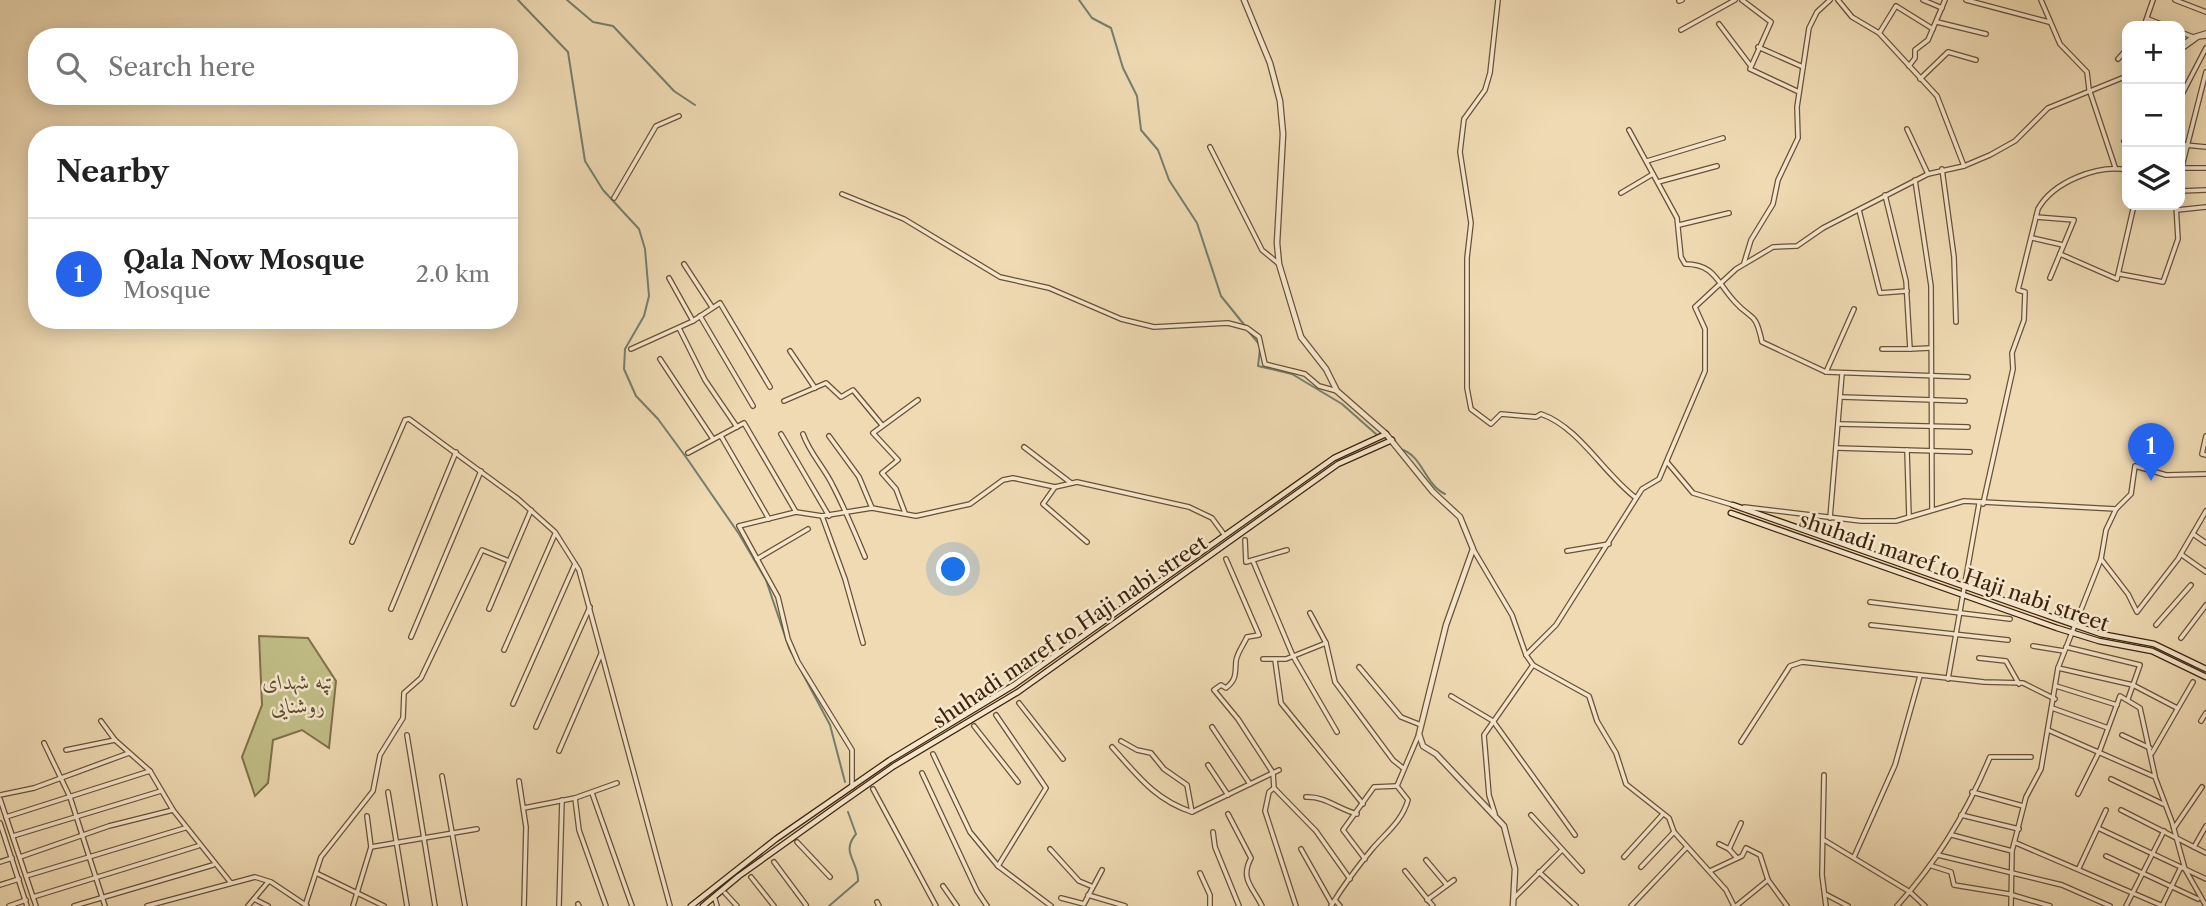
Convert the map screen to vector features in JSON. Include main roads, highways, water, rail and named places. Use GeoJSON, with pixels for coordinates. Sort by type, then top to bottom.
{"type":"FeatureCollection","features":[{"type":"Feature","properties":{"kind":"main road"},"geometry":{"type":"LineString","coordinates":[[1244,0],[1270,63],[1280,101],[1283,134],[1277,243],[1279,264],[1301,337],[1326,369],[1337,391],[1392,440],[1433,492],[1460,517],[1473,548],[1446,625],[1419,734],[1423,746],[1436,754],[1504,827],[1515,869],[1513,906]]}},
{"type":"Feature","properties":{"kind":"main road"},"geometry":{"type":"LineString","coordinates":[[691,906],[776,839],[890,760],[1014,685],[1334,458],[1386,434]]}},
{"type":"Feature","properties":{"kind":"main road","name":"shuhadi maref to Haji nabi street"},"geometry":{"type":"LineString","coordinates":[[703,906],[894,766],[1018,692],[1338,464],[1392,440]]}},
{"type":"Feature","properties":{"kind":"main road"},"geometry":{"type":"LineString","coordinates":[[1733,505],[2075,625],[2154,644],[2206,669]]}},
{"type":"Feature","properties":{"kind":"main road","name":"shuhadi maref to Haji nabi street"},"geometry":{"type":"LineString","coordinates":[[1731,513],[2072,632],[2152,651],[2206,677]]}},
{"type":"Feature","properties":{"kind":"waterway"},"geometry":{"type":"LineString","coordinates":[[518,0],[568,52],[585,161],[603,190],[639,229],[645,249],[649,296],[644,316],[625,349],[624,369],[636,396],[658,419],[688,460],[739,534],[766,580],[789,648],[830,725],[845,782]]}},
{"type":"Feature","properties":{"kind":"waterway"},"geometry":{"type":"LineString","coordinates":[[567,0],[593,22],[613,26],[674,91],[695,105]]}},
{"type":"Feature","properties":{"kind":"waterway"},"geometry":{"type":"LineString","coordinates":[[1079,0],[1092,18],[1111,28],[1123,68],[1137,96],[1141,130],[1158,150],[1169,180],[1197,223],[1221,296],[1246,327]]}},
{"type":"Feature","properties":{"kind":"waterway"},"geometry":{"type":"LineString","coordinates":[[1249,332],[1259,344]]}},
{"type":"Feature","properties":{"kind":"waterway"},"geometry":{"type":"LineString","coordinates":[[1260,349],[1258,366],[1292,374],[1342,404],[1377,435]]}},
{"type":"Feature","properties":{"kind":"waterway"},"geometry":{"type":"LineString","coordinates":[[1400,449],[1414,457],[1438,490],[1445,494]]}},
{"type":"Feature","properties":{"kind":"waterway"},"geometry":{"type":"LineString","coordinates":[[829,906],[858,881],[850,852],[856,834],[848,812]]}},
{"type":"Feature","properties":{"kind":"place","name":"Qala Now Mosque"},"geometry":{"type":"Point","coordinates":[2151,481]}},
{"type":"Feature","properties":{"kind":"park label","name":"تپه شهدای روشنایی"},"geometry":{"type":"Point","coordinates":[298,694]}}]}
